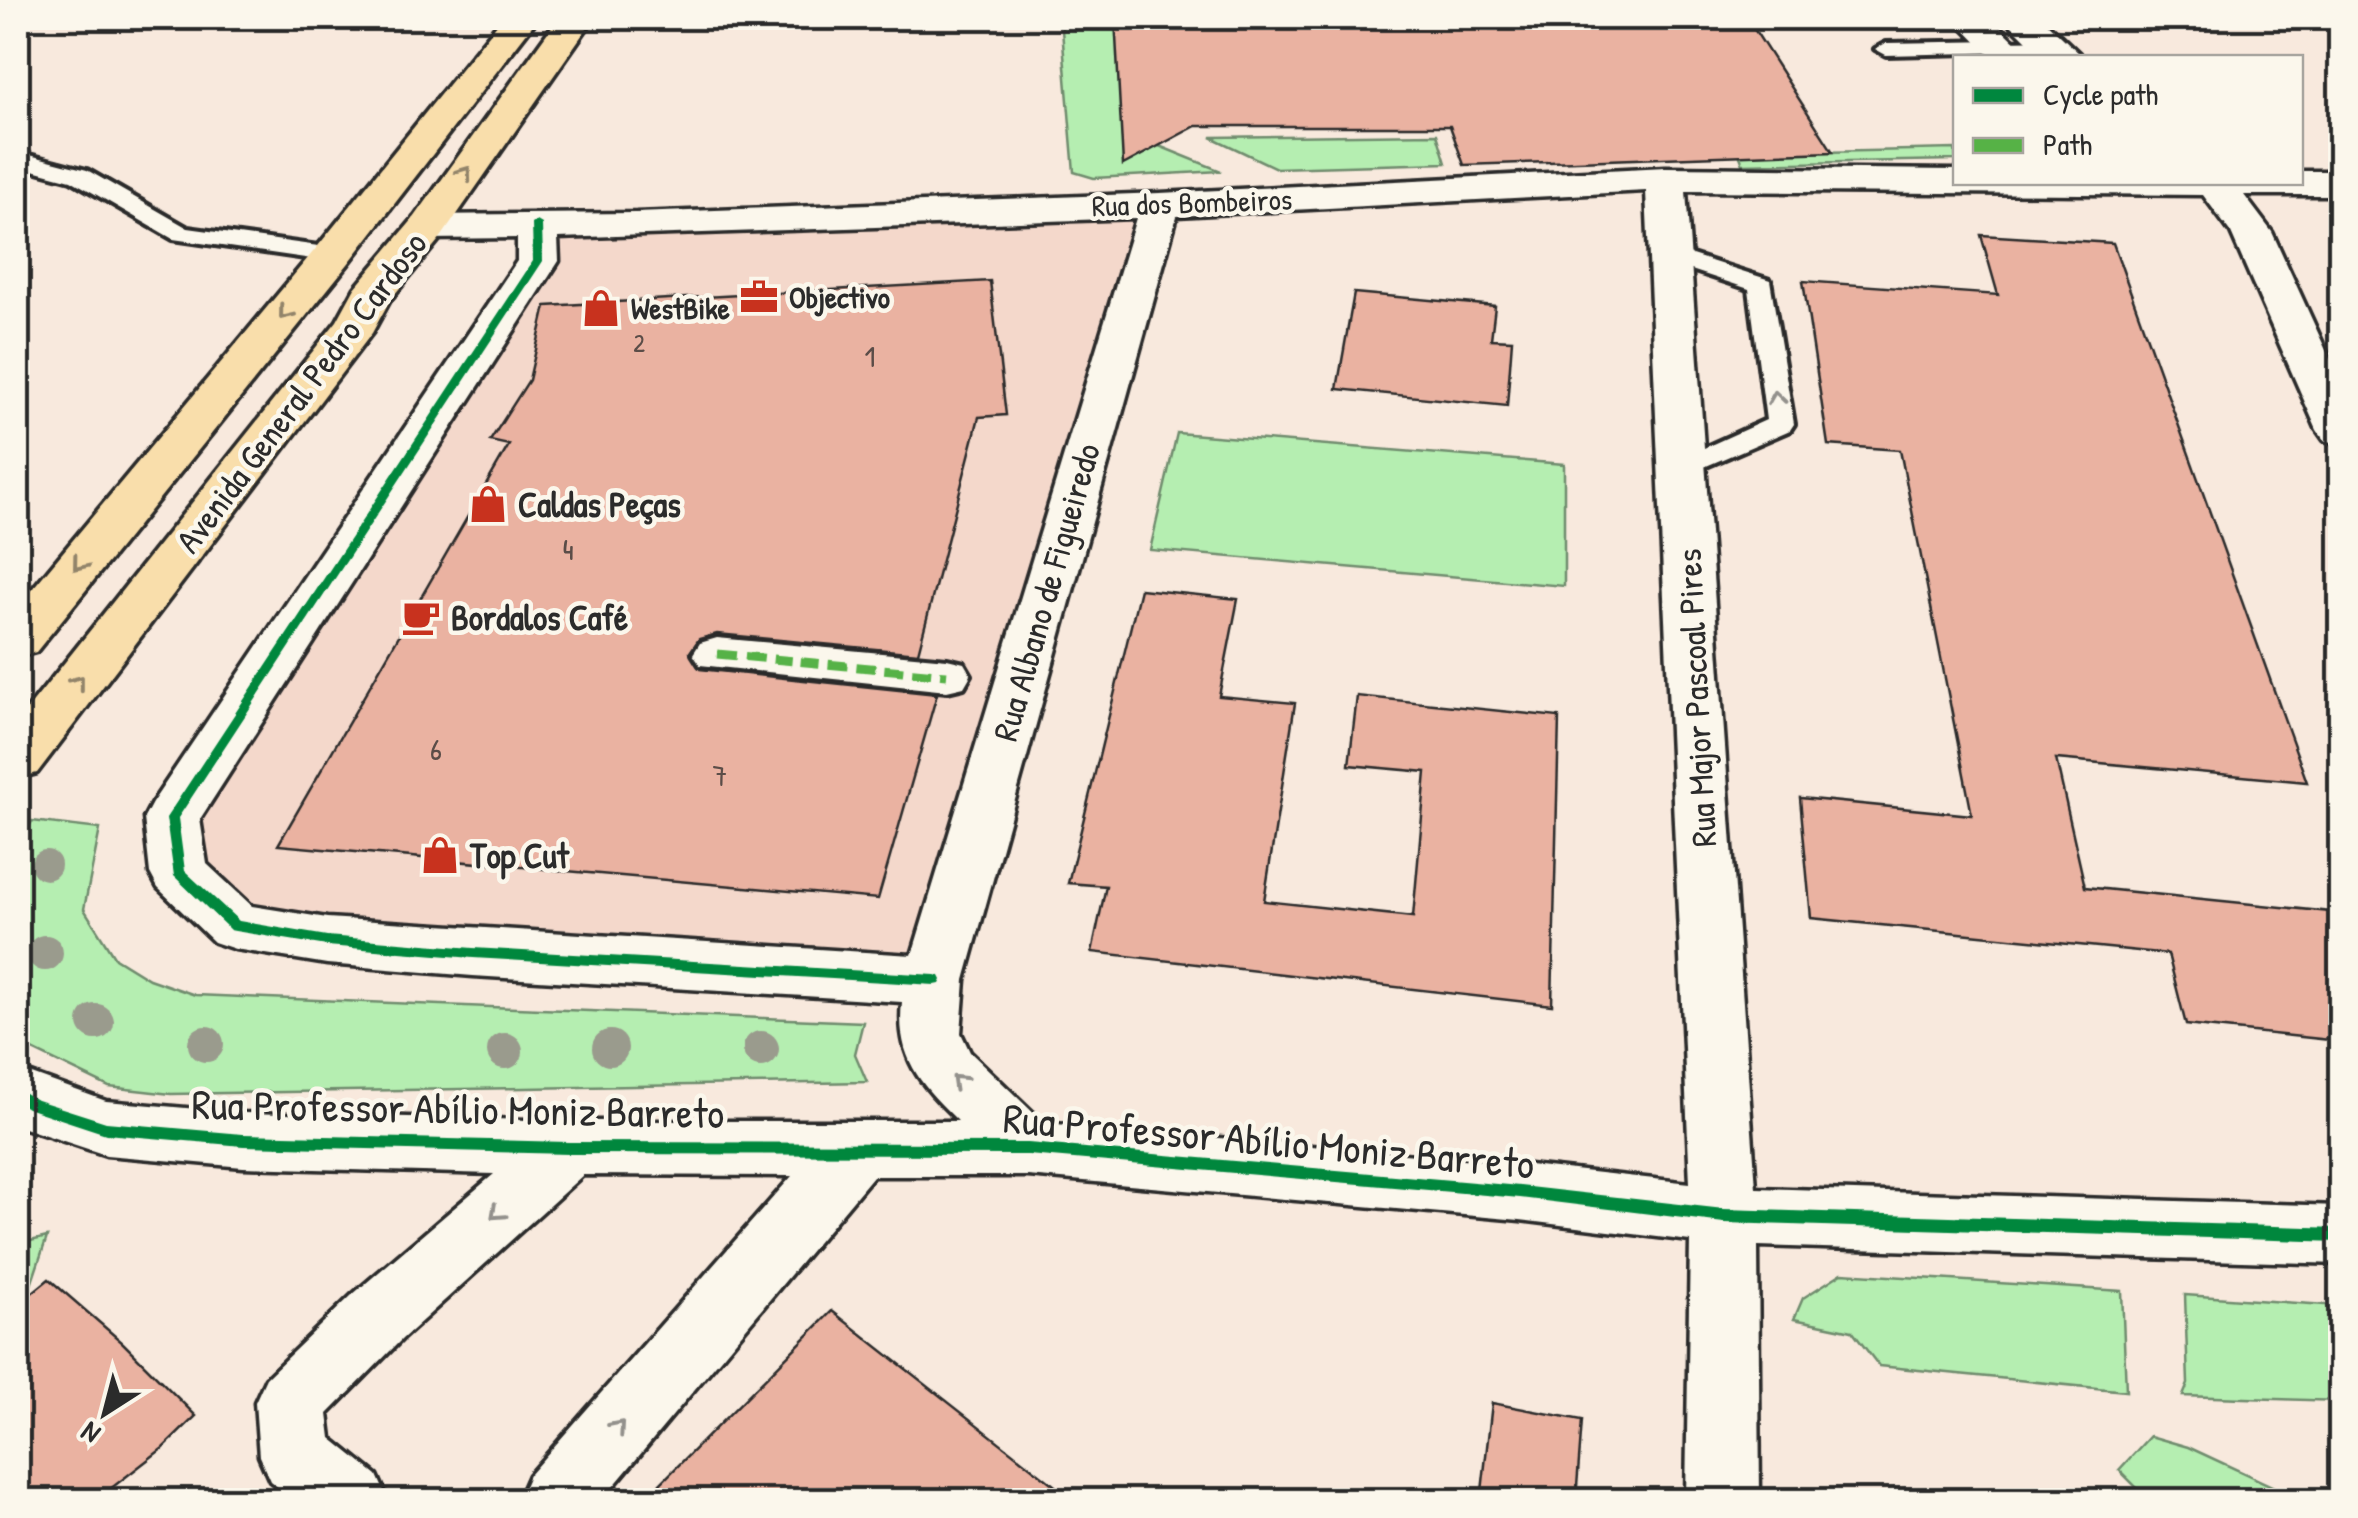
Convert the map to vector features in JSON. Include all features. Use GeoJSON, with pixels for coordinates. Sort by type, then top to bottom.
{"type":"FeatureCollection","features":[{"type":"Feature","properties":{"kind":"main road","name":"Avenida General Pedro Cardoso"},"geometry":{"type":"LineString","coordinates":[[18,640],[333,255],[520,18]]}},
{"type":"Feature","properties":{"kind":"main road","name":"Avenida General Pedro Cardoso"},"geometry":{"type":"LineString","coordinates":[[18,758],[345,339],[370,297],[428,227],[576,18]]}},
{"type":"Feature","properties":{"kind":"street"},"geometry":{"type":"LineString","coordinates":[[1971,18],[2013,40],[2059,52]]}},
{"type":"Feature","properties":{"kind":"street","name":"Rua dos Bombeiros"},"geometry":{"type":"LineString","coordinates":[[428,227],[636,226],[1666,180],[1953,182]]}},
{"type":"Feature","properties":{"kind":"street","name":"Rua Major Pascoal Pires"},"geometry":{"type":"LineString","coordinates":[[1666,180],[1724,1216],[1723,1500]]}},
{"type":"Feature","properties":{"kind":"street"},"geometry":{"type":"LineString","coordinates":[[2303,183],[2340,183]]}},
{"type":"Feature","properties":{"kind":"street"},"geometry":{"type":"LineString","coordinates":[[2217,185],[2251,232],[2340,430]]}},
{"type":"Feature","properties":{"kind":"street","name":"Rua Albano de Figueiredo"},"geometry":{"type":"LineString","coordinates":[[1028,1150],[946,1069],[930,1033],[936,980],[1160,205]]}},
{"type":"Feature","properties":{"kind":"street"},"geometry":{"type":"LineString","coordinates":[[538,224],[538,261],[172,818],[179,873],[235,926],[328,940],[487,954],[936,980]]}},
{"type":"Feature","properties":{"kind":"street"},"geometry":{"type":"LineString","coordinates":[[717,654],[947,675]]}},
{"type":"Feature","properties":{"kind":"street","name":"Rua Professor Abílio Moniz Barreto"},"geometry":{"type":"LineString","coordinates":[[18,1095],[32,1104],[106,1128],[243,1140],[569,1148],[1028,1150],[1520,1192],[1724,1216],[2340,1235]]}},
{"type":"Feature","properties":{"kind":"street"},"geometry":{"type":"LineString","coordinates":[[555,1500],[858,1147]]}},
{"type":"Feature","properties":{"kind":"street"},"geometry":{"type":"LineString","coordinates":[[344,1493],[296,1456],[291,1402],[376,1317],[569,1148]]}},
{"type":"Feature","properties":{"kind":"lane"},"geometry":{"type":"LineString","coordinates":[[1886,49],[2013,40]]}},
{"type":"Feature","properties":{"kind":"lane"},"geometry":{"type":"LineString","coordinates":[[18,159],[79,175],[182,234],[333,255]]}},
{"type":"Feature","properties":{"kind":"lane"},"geometry":{"type":"LineString","coordinates":[[1670,255],[1761,285],[1780,424],[1683,468]]}},
{"type":"Feature","properties":{"kind":"shaded area"},"geometry":{"type":"Polygon","coordinates":[[[1160,205],[935,980],[235,926],[172,818],[538,261],[537,224],[1160,205]]]}},
{"type":"Feature","properties":{"kind":"green space"},"geometry":{"type":"Polygon","coordinates":[[[1061,18],[1099,18],[1116,26],[1159,146],[1221,171],[1094,178],[1074,172],[1061,18]]]}},
{"type":"Feature","properties":{"kind":"green space"},"geometry":{"type":"Polygon","coordinates":[[[1437,134],[1446,163],[1276,168],[1211,137],[1437,134]]]}},
{"type":"Feature","properties":{"kind":"green space"},"geometry":{"type":"Polygon","coordinates":[[[1953,149],[1953,160],[1743,164],[1739,154],[1953,149]]]}},
{"type":"Feature","properties":{"kind":"green space"},"geometry":{"type":"Polygon","coordinates":[[[1177,433],[1564,464],[1564,586],[1150,550],[1177,433]]]}},
{"type":"Feature","properties":{"kind":"green space"},"geometry":{"type":"Polygon","coordinates":[[[32,821],[100,829],[84,909],[115,958],[149,979],[195,995],[863,1022],[855,1054],[867,1082],[171,1094],[109,1087],[18,1043],[18,848],[32,821]]]}},
{"type":"Feature","properties":{"kind":"green space"},"geometry":{"type":"Polygon","coordinates":[[[47,1237],[31,1285],[18,1286],[18,1244],[47,1237]]]}},
{"type":"Feature","properties":{"kind":"green space"},"geometry":{"type":"Polygon","coordinates":[[[1842,1273],[2122,1291],[2126,1391],[1879,1366],[1852,1331],[1794,1319],[1803,1298],[1842,1273]]]}},
{"type":"Feature","properties":{"kind":"green space"},"geometry":{"type":"Polygon","coordinates":[[[2185,1295],[2340,1306],[2340,1401],[2183,1396],[2188,1384],[2185,1295]]]}},
{"type":"Feature","properties":{"kind":"green space"},"geometry":{"type":"Polygon","coordinates":[[[2150,1436],[2188,1447],[2302,1500],[2149,1500],[2119,1470],[2150,1436]]]}},
{"type":"Feature","properties":{"kind":"building"},"geometry":{"type":"Polygon","coordinates":[[[1115,18],[1747,18],[1833,152],[1464,165],[1450,126],[1196,126],[1123,165],[1115,18]]]}},
{"type":"Feature","properties":{"kind":"building"},"geometry":{"type":"Polygon","coordinates":[[[1981,235],[2113,243],[2307,782],[2056,759],[2085,887],[2340,913],[2340,1041],[2186,1025],[2168,954],[1811,918],[1800,798],[1972,815],[1900,450],[1828,445],[1803,281],[1998,295],[1981,235]]]}},
{"type":"Feature","properties":{"kind":"building"},"geometry":{"type":"Polygon","coordinates":[[[990,281],[1006,415],[979,417],[918,653],[717,634],[699,639],[690,652],[700,669],[937,694],[878,899],[278,845],[509,445],[490,441],[529,380],[546,306],[990,281]]]}},
{"type":"Feature","properties":{"kind":"building"},"geometry":{"type":"Polygon","coordinates":[[[1354,293],[1495,306],[1491,339],[1512,340],[1507,406],[1337,389],[1354,293]]]}},
{"type":"Feature","properties":{"kind":"building"},"geometry":{"type":"Polygon","coordinates":[[[1140,589],[1238,599],[1219,696],[1295,703],[1264,901],[1413,917],[1426,772],[1349,765],[1357,696],[1559,717],[1552,1005],[1092,952],[1106,886],[1068,883],[1140,589]]]}},
{"type":"Feature","properties":{"kind":"building"},"geometry":{"type":"Polygon","coordinates":[[[49,1279],[123,1343],[196,1416],[163,1448],[96,1500],[18,1500],[18,1304],[49,1279]]]}},
{"type":"Feature","properties":{"kind":"building"},"geometry":{"type":"Polygon","coordinates":[[[832,1311],[1073,1500],[644,1500],[832,1311]]]}},
{"type":"Feature","properties":{"kind":"building"},"geometry":{"type":"Polygon","coordinates":[[[1492,1403],[1582,1420],[1576,1500],[1481,1500],[1492,1403]]]}},
{"type":"Feature","properties":{"kind":"marked path"},"geometry":{"type":"LineString","coordinates":[[717,654],[947,675]]}},
{"type":"Feature","properties":{"kind":"cycle path"},"geometry":{"type":"LineString","coordinates":[[537,224],[538,261],[172,818],[179,873],[235,926],[327,941],[935,980]]}},
{"type":"Feature","properties":{"kind":"cycle path"},"geometry":{"type":"LineString","coordinates":[[18,1095],[32,1104],[106,1128],[243,1140],[569,1148],[1028,1149],[1520,1192],[1724,1216],[2340,1235]]}},
{"type":"Feature","properties":{"kind":"place","name":"Objectivo"},"geometry":{"type":"Point","coordinates":[759,297]}},
{"type":"Feature","properties":{"kind":"place","name":"WestBike"},"geometry":{"type":"Point","coordinates":[601,308]}},
{"type":"Feature","properties":{"kind":"place","name":"Caldas Peças"},"geometry":{"type":"Point","coordinates":[488,504]}},
{"type":"Feature","properties":{"kind":"place","name":"Bordalos Café"},"geometry":{"type":"Point","coordinates":[421,617]}},
{"type":"Feature","properties":{"kind":"place","name":"Top Cut"},"geometry":{"type":"Point","coordinates":[440,855]}}]}
